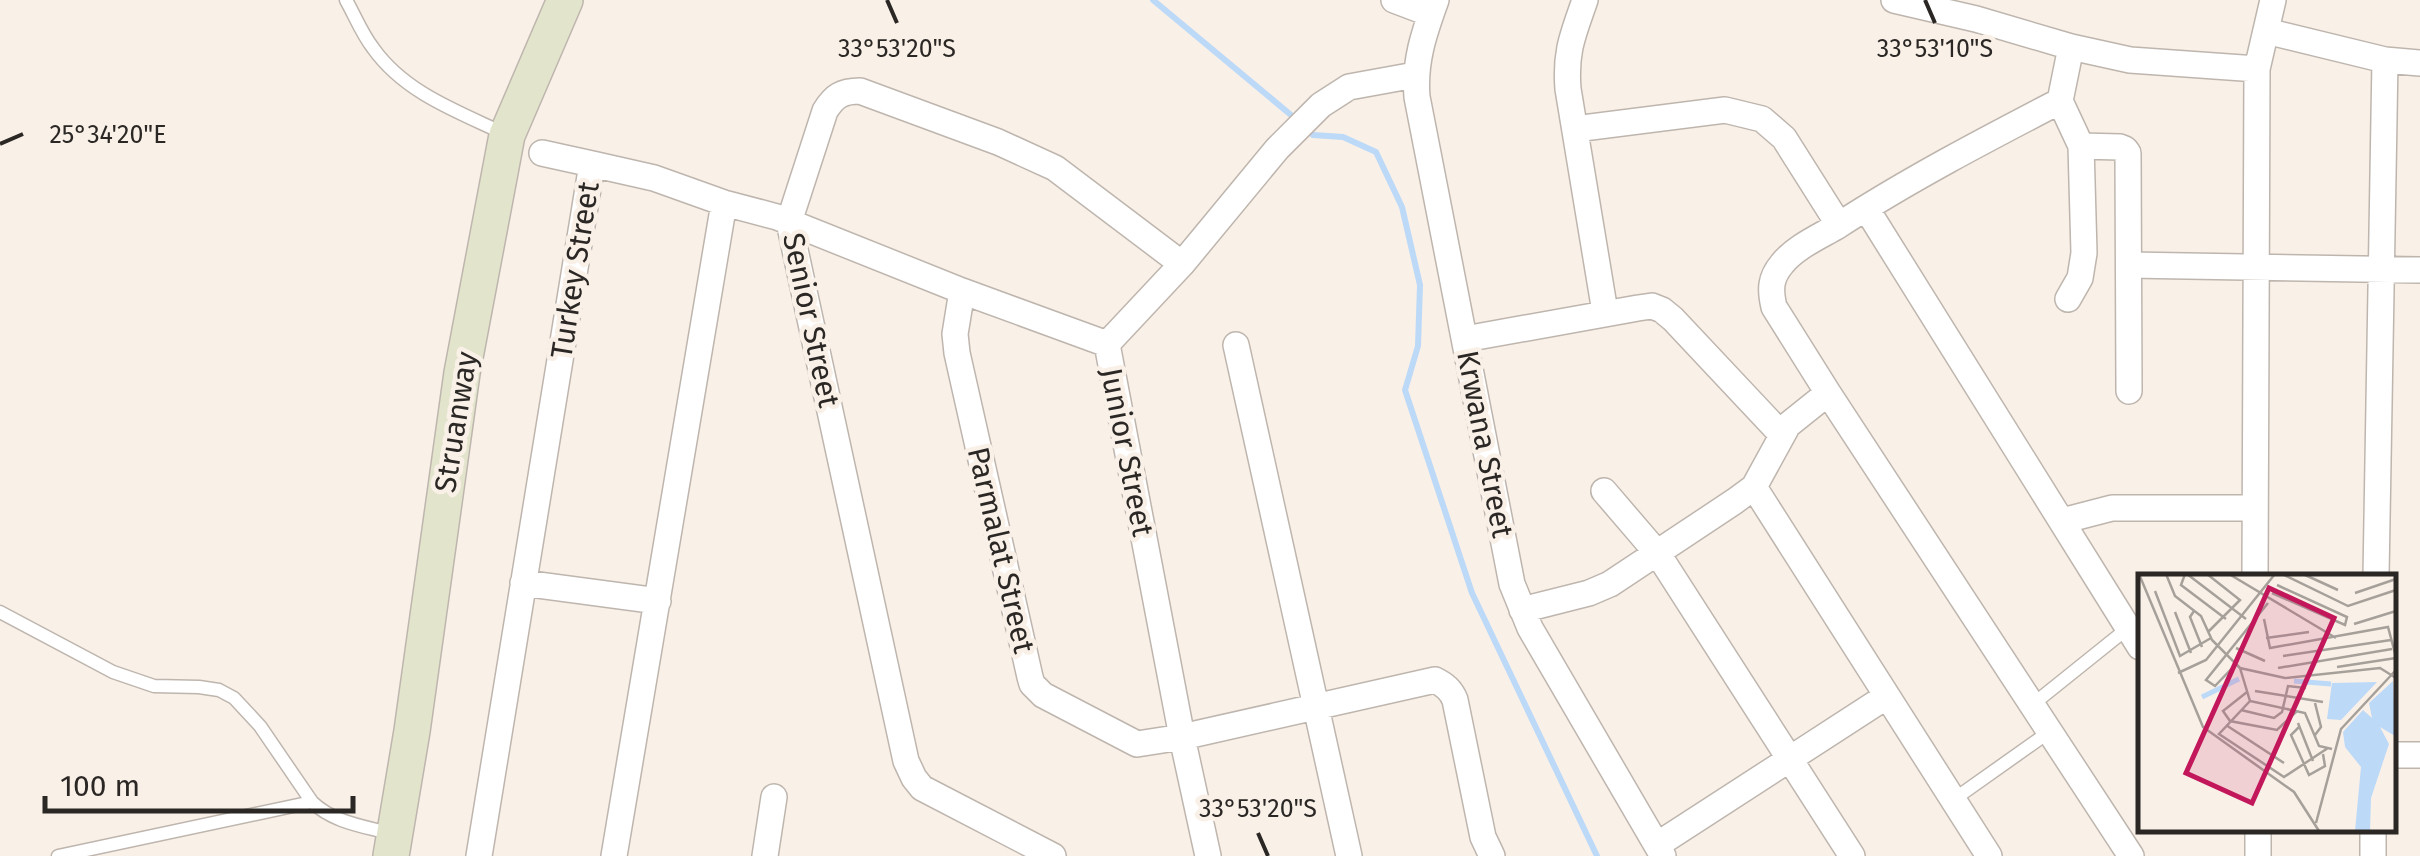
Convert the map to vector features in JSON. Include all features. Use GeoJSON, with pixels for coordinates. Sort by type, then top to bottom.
{"type":"FeatureCollection","features":[{"type":"Feature","properties":{"kind":"street","name":"Struanway"},"geometry":{"type":"LineString","coordinates":[[393,845],[462,373],[507,136],[566,0]]}},
{"type":"Feature","properties":{"kind":"street"},"geometry":{"type":"LineString","coordinates":[[1394,0],[1434,7]]}},
{"type":"Feature","properties":{"kind":"street"},"geometry":{"type":"LineString","coordinates":[[1585,0],[1566,64],[1606,312]]}},
{"type":"Feature","properties":{"kind":"street"},"geometry":{"type":"LineString","coordinates":[[1894,0],[1954,7],[2072,48],[2130,60],[2256,70]]}},
{"type":"Feature","properties":{"kind":"street"},"geometry":{"type":"LineString","coordinates":[[2255,574],[2256,70],[2273,0]]}},
{"type":"Feature","properties":{"kind":"street","name":"Krwana Street"},"geometry":{"type":"LineString","coordinates":[[1434,7],[1415,75],[1512,584],[1522,610],[1660,850]]}},
{"type":"Feature","properties":{"kind":"street"},"geometry":{"type":"LineString","coordinates":[[2266,31],[2384,60],[2420,64]]}},
{"type":"Feature","properties":{"kind":"street"},"geometry":{"type":"LineString","coordinates":[[2068,299],[2084,264],[2081,146],[2060,101],[2072,48]]}},
{"type":"Feature","properties":{"kind":"street"},"geometry":{"type":"LineString","coordinates":[[2376,574],[2384,60]]}},
{"type":"Feature","properties":{"kind":"street","name":"Junior Street"},"geometry":{"type":"LineString","coordinates":[[1208,856],[1107,344],[1182,264],[1277,149],[1322,104],[1349,88],[1415,75]]}},
{"type":"Feature","properties":{"kind":"street","name":"Senior Street"},"geometry":{"type":"LineString","coordinates":[[1053,856],[922,788],[906,761],[789,222],[825,111],[842,92],[860,91],[998,142],[1055,168],[1182,264]]}},
{"type":"Feature","properties":{"kind":"street"},"geometry":{"type":"LineString","coordinates":[[2060,101],[1839,224],[1784,262],[1770,291],[1774,307],[1828,394],[2131,856]]}},
{"type":"Feature","properties":{"kind":"street"},"geometry":{"type":"LineString","coordinates":[[1575,129],[1709,111],[1742,112],[1762,119],[1784,138],[1839,224]]}},
{"type":"Feature","properties":{"kind":"street"},"geometry":{"type":"LineString","coordinates":[[2081,146],[2120,147],[2128,153],[2129,391]]}},
{"type":"Feature","properties":{"kind":"street"},"geometry":{"type":"LineString","coordinates":[[542,154],[592,164]]}},
{"type":"Feature","properties":{"kind":"street","name":"Turkey Street"},"geometry":{"type":"LineString","coordinates":[[479,856],[592,164],[654,178],[789,222],[1107,344]]}},
{"type":"Feature","properties":{"kind":"street"},"geometry":{"type":"LineString","coordinates":[[614,856],[724,203]]}},
{"type":"Feature","properties":{"kind":"street"},"geometry":{"type":"LineString","coordinates":[[1866,208],[2134,638]]}},
{"type":"Feature","properties":{"kind":"street"},"geometry":{"type":"LineString","coordinates":[[2129,265],[2420,270]]}},
{"type":"Feature","properties":{"kind":"street","name":"Parmalat Street"},"geometry":{"type":"LineString","coordinates":[[962,291],[955,334],[957,353],[1032,684],[1043,694],[1130,741],[1148,744],[1435,680],[1444,684],[1456,700],[1483,838],[1492,856]]}},
{"type":"Feature","properties":{"kind":"street"},"geometry":{"type":"LineString","coordinates":[[1465,338],[1652,306],[1662,310],[1702,348],[1782,435]]}},
{"type":"Feature","properties":{"kind":"street"},"geometry":{"type":"LineString","coordinates":[[1236,345],[1349,856]]}},
{"type":"Feature","properties":{"kind":"street"},"geometry":{"type":"LineString","coordinates":[[1522,610],[1610,584],[1754,487],[1788,425],[1828,394]]}},
{"type":"Feature","properties":{"kind":"street"},"geometry":{"type":"LineString","coordinates":[[1754,487],[1989,856]]}},
{"type":"Feature","properties":{"kind":"street"},"geometry":{"type":"LineString","coordinates":[[1604,491],[1658,554],[1852,856]]}},
{"type":"Feature","properties":{"kind":"street"},"geometry":{"type":"LineString","coordinates":[[2062,521],[2112,508],[2255,508]]}},
{"type":"Feature","properties":{"kind":"street"},"geometry":{"type":"LineString","coordinates":[[523,583],[658,602]]}},
{"type":"Feature","properties":{"kind":"street"},"geometry":{"type":"LineString","coordinates":[[1660,850],[1887,696]]}},
{"type":"Feature","properties":{"kind":"street"},"geometry":{"type":"LineString","coordinates":[[765,856],[774,798]]}},
{"type":"Feature","properties":{"kind":"street"},"geometry":{"type":"LineString","coordinates":[[2373,831],[2374,856]]}},
{"type":"Feature","properties":{"kind":"lane"},"geometry":{"type":"LineString","coordinates":[[346,0],[372,48],[402,82],[507,136]]}},
{"type":"Feature","properties":{"kind":"lane"},"geometry":{"type":"LineString","coordinates":[[0,612],[113,672],[154,686],[199,687],[234,698],[260,726],[312,802],[338,820],[393,845]]}},
{"type":"Feature","properties":{"kind":"lane"},"geometry":{"type":"LineString","coordinates":[[2032,705],[2134,638]]}},
{"type":"Feature","properties":{"kind":"lane"},"geometry":{"type":"LineString","coordinates":[[1954,800],[2049,732]]}},
{"type":"Feature","properties":{"kind":"lane"},"geometry":{"type":"LineString","coordinates":[[58,856],[312,802]]}},
{"type":"Feature","properties":{"kind":"waterway"},"geometry":{"type":"LineString","coordinates":[[1153,0],[1291,115]]}},
{"type":"Feature","properties":{"kind":"waterway"},"geometry":{"type":"LineString","coordinates":[[1313,135],[1343,137],[1376,152],[1402,207],[1420,285],[1418,346],[1405,390],[1472,593],[1597,856]]}}]}
